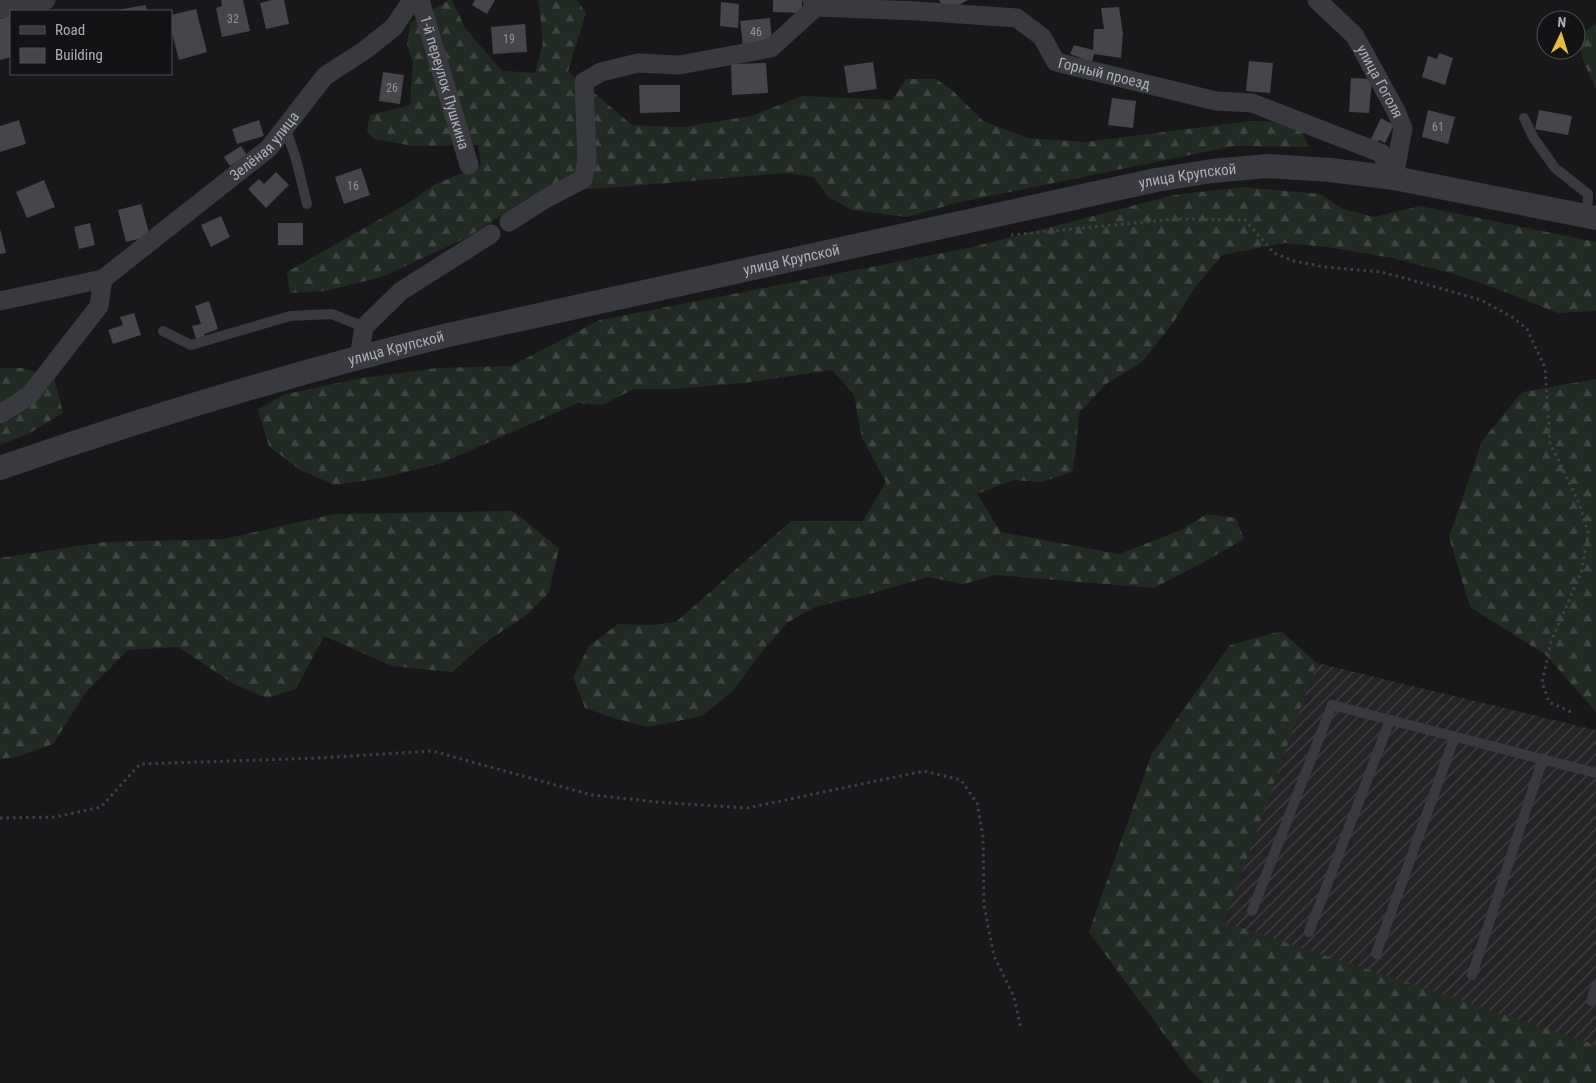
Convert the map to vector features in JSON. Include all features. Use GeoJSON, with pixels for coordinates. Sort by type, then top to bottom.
{"type":"FeatureCollection","features":[{"type":"Feature","properties":{"kind":"street"},"geometry":{"type":"LineString","coordinates":[[0,9],[46,0]]}},
{"type":"Feature","properties":{"kind":"street","name":"Зелёная улица"},"geometry":{"type":"LineString","coordinates":[[0,301],[103,279],[269,148],[325,76],[365,50],[394,27],[412,0]]}},
{"type":"Feature","properties":{"kind":"street","name":"1-й переулок Пушкина"},"geometry":{"type":"LineString","coordinates":[[420,0],[469,166]]}},
{"type":"Feature","properties":{"kind":"street","name":"улица Гоголя"},"geometry":{"type":"LineString","coordinates":[[1317,0],[1355,36],[1396,111],[1402,128],[1394,178]]}},
{"type":"Feature","properties":{"kind":"street"},"geometry":{"type":"LineString","coordinates":[[509,222],[545,199],[583,179],[587,159],[584,82],[602,72],[638,63],[679,65],[771,48],[814,3]]}},
{"type":"Feature","properties":{"kind":"street","name":"Горный проезд"},"geometry":{"type":"LineString","coordinates":[[814,3],[1016,18],[1042,37],[1056,62],[1216,100],[1252,103],[1381,153],[1394,178]]}},
{"type":"Feature","properties":{"kind":"street","name":"улица Крупской"},"geometry":{"type":"LineString","coordinates":[[0,468],[114,428],[358,357],[448,335],[1156,180],[1212,171],[1268,166],[1330,170],[1394,178],[1592,217]]}},
{"type":"Feature","properties":{"kind":"street"},"geometry":{"type":"LineString","coordinates":[[358,357],[364,328],[401,291],[491,234]]}},
{"type":"Feature","properties":{"kind":"street"},"geometry":{"type":"LineString","coordinates":[[0,414],[29,396],[99,306],[103,279]]}},
{"type":"Feature","properties":{"kind":"lane"},"geometry":{"type":"LineString","coordinates":[[1524,118],[1532,137],[1555,168],[1588,194],[1592,217]]}},
{"type":"Feature","properties":{"kind":"lane"},"geometry":{"type":"LineString","coordinates":[[285,127],[296,159],[306,204]]}},
{"type":"Feature","properties":{"kind":"lane"},"geometry":{"type":"LineString","coordinates":[[163,331],[191,345],[290,316],[332,314],[364,328]]}},
{"type":"Feature","properties":{"kind":"lane"},"geometry":{"type":"LineString","coordinates":[[1252,911],[1332,705],[1596,772]]}},
{"type":"Feature","properties":{"kind":"lane"},"geometry":{"type":"LineString","coordinates":[[1309,932],[1390,720]]}},
{"type":"Feature","properties":{"kind":"lane"},"geometry":{"type":"LineString","coordinates":[[1376,954],[1455,736]]}},
{"type":"Feature","properties":{"kind":"lane"},"geometry":{"type":"LineString","coordinates":[[1472,974],[1543,758]]}},
{"type":"Feature","properties":{"kind":"lane"},"geometry":{"type":"LineString","coordinates":[[1591,1001],[1596,986]]}},
{"type":"Feature","properties":{"kind":"path"},"geometry":{"type":"LineString","coordinates":[[1002,236],[1176,219],[1245,220],[1274,253],[1294,261],[1381,272],[1408,278],[1481,300],[1512,317],[1527,329],[1545,368],[1550,443],[1579,503],[1588,533],[1582,570],[1551,642],[1542,682],[1549,702],[1573,713]]}},
{"type":"Feature","properties":{"kind":"path"},"geometry":{"type":"LineString","coordinates":[[0,818],[55,817],[100,807],[140,764],[319,758],[432,751],[592,794],[657,802],[747,808],[924,771],[961,780],[977,803],[983,837],[984,905],[994,956],[1014,997],[1021,1029]]}},
{"type":"Feature","properties":{"kind":"shaded area"},"geometry":{"type":"Polygon","coordinates":[[[1317,663],[1596,730],[1596,1046],[1222,923],[1317,663]]]}},
{"type":"Feature","properties":{"kind":"green space"},"geometry":{"type":"Polygon","coordinates":[[[452,0],[465,28],[502,71],[535,73],[543,43],[539,2],[537,0],[577,0],[586,13],[568,71],[632,125],[683,127],[751,116],[802,96],[892,100],[906,79],[936,79],[952,90],[983,121],[1028,138],[1085,142],[1250,121],[1279,122],[1300,129],[1309,147],[1234,146],[956,203],[907,217],[852,210],[828,197],[814,177],[785,173],[538,192],[466,238],[384,276],[326,291],[290,293],[287,272],[410,202],[434,185],[481,165],[478,145],[414,146],[374,139],[367,131],[370,115],[410,105],[413,63],[407,45],[410,23],[452,0]]]}},
{"type":"Feature","properties":{"kind":"green space"},"geometry":{"type":"Polygon","coordinates":[[[1596,23],[1596,90],[1583,60],[1586,60],[1586,31],[1596,23]]]}},
{"type":"Feature","properties":{"kind":"green space"},"geometry":{"type":"Polygon","coordinates":[[[1243,187],[1320,194],[1343,209],[1374,217],[1420,206],[1596,242],[1596,311],[1558,313],[1451,273],[1392,258],[1328,247],[1285,243],[1222,255],[1194,289],[1173,323],[1142,362],[1106,384],[1079,413],[1072,472],[1041,482],[1013,480],[977,494],[1001,532],[1119,554],[1181,530],[1207,514],[1236,518],[1244,539],[1154,588],[996,575],[963,584],[928,577],[815,607],[787,623],[759,655],[733,691],[702,716],[648,727],[610,717],[585,708],[573,677],[589,646],[618,624],[650,625],[676,622],[791,521],[863,521],[886,482],[862,438],[854,395],[832,370],[743,383],[675,389],[634,389],[602,405],[578,403],[442,463],[382,478],[335,485],[300,470],[269,446],[258,409],[286,394],[362,378],[438,368],[511,366],[600,320],[973,247],[1174,195],[1243,187]]]}},
{"type":"Feature","properties":{"kind":"green space"},"geometry":{"type":"Polygon","coordinates":[[[0,368],[22,368],[54,377],[63,413],[28,434],[0,445],[0,368]]]}},
{"type":"Feature","properties":{"kind":"green space"},"geometry":{"type":"Polygon","coordinates":[[[1596,379],[1596,712],[1546,655],[1470,607],[1449,537],[1482,441],[1522,392],[1596,379]]]}},
{"type":"Feature","properties":{"kind":"green space"},"geometry":{"type":"Polygon","coordinates":[[[513,511],[559,548],[549,592],[527,615],[487,641],[452,672],[392,666],[324,636],[296,689],[267,698],[234,684],[178,647],[128,650],[86,692],[53,744],[16,757],[0,759],[0,558],[104,542],[224,539],[334,514],[513,511]]]}},
{"type":"Feature","properties":{"kind":"green space"},"geometry":{"type":"Polygon","coordinates":[[[1281,631],[1317,663],[1224,922],[1596,1045],[1596,1083],[1204,1083],[1190,1070],[1089,932],[1152,753],[1230,645],[1281,631]]]}},
{"type":"Feature","properties":{"kind":"building"},"geometry":{"type":"Polygon","coordinates":[[[221,0],[243,0],[250,31],[222,37],[216,8],[222,6],[221,0]]]}},
{"type":"Feature","properties":{"kind":"building"},"geometry":{"type":"Polygon","coordinates":[[[284,0],[289,24],[266,29],[260,3],[284,0]]]}},
{"type":"Feature","properties":{"kind":"building"},"geometry":{"type":"Polygon","coordinates":[[[475,0],[495,0],[487,14],[472,5],[475,0]]]}},
{"type":"Feature","properties":{"kind":"building"},"geometry":{"type":"Polygon","coordinates":[[[773,0],[802,0],[802,13],[773,12],[773,0]]]}},
{"type":"Feature","properties":{"kind":"building"},"geometry":{"type":"Polygon","coordinates":[[[939,0],[968,0],[946,12],[939,0]]]}},
{"type":"Feature","properties":{"kind":"building"},"geometry":{"type":"Polygon","coordinates":[[[721,2],[739,4],[738,28],[720,26],[721,2]]]}},
{"type":"Feature","properties":{"kind":"building"},"geometry":{"type":"Polygon","coordinates":[[[146,5],[147,10],[117,10],[146,5]]]}},
{"type":"Feature","properties":{"kind":"building"},"geometry":{"type":"Polygon","coordinates":[[[1119,7],[1123,33],[1121,58],[1094,54],[1092,62],[1070,54],[1074,45],[1093,50],[1094,29],[1104,29],[1101,8],[1119,7]]]}},
{"type":"Feature","properties":{"kind":"building"},"geometry":{"type":"Polygon","coordinates":[[[196,9],[207,52],[179,60],[172,33],[172,15],[196,9]]]}},
{"type":"Feature","properties":{"kind":"building"},"geometry":{"type":"Polygon","coordinates":[[[10,16],[10,57],[0,60],[0,19],[10,16]]]}},
{"type":"Feature","properties":{"kind":"building"},"geometry":{"type":"Polygon","coordinates":[[[770,18],[772,43],[743,46],[740,21],[770,18]]]}},
{"type":"Feature","properties":{"kind":"building"},"geometry":{"type":"Polygon","coordinates":[[[525,24],[527,52],[493,54],[491,27],[525,24]]]}},
{"type":"Feature","properties":{"kind":"building"},"geometry":{"type":"Polygon","coordinates":[[[1439,53],[1453,58],[1445,85],[1422,77],[1428,56],[1437,59],[1439,53]]]}},
{"type":"Feature","properties":{"kind":"building"},"geometry":{"type":"Polygon","coordinates":[[[1249,61],[1273,63],[1270,93],[1246,91],[1249,61]]]}},
{"type":"Feature","properties":{"kind":"building"},"geometry":{"type":"Polygon","coordinates":[[[873,62],[877,89],[848,93],[844,66],[873,62]]]}},
{"type":"Feature","properties":{"kind":"building"},"geometry":{"type":"Polygon","coordinates":[[[766,63],[768,93],[732,95],[731,64],[766,63]]]}},
{"type":"Feature","properties":{"kind":"building"},"geometry":{"type":"Polygon","coordinates":[[[383,72],[404,75],[400,104],[379,101],[383,72]]]}},
{"type":"Feature","properties":{"kind":"building"},"geometry":{"type":"Polygon","coordinates":[[[1351,78],[1372,79],[1369,113],[1349,112],[1351,78]]]}},
{"type":"Feature","properties":{"kind":"building"},"geometry":{"type":"Polygon","coordinates":[[[639,85],[680,85],[680,112],[640,113],[639,85]]]}},
{"type":"Feature","properties":{"kind":"building"},"geometry":{"type":"Polygon","coordinates":[[[1112,98],[1136,101],[1133,128],[1108,125],[1112,98]]]}},
{"type":"Feature","properties":{"kind":"building"},"geometry":{"type":"Polygon","coordinates":[[[1428,110],[1455,117],[1448,144],[1422,137],[1428,110]]]}},
{"type":"Feature","properties":{"kind":"building"},"geometry":{"type":"Polygon","coordinates":[[[1539,110],[1572,116],[1568,135],[1535,129],[1539,110]]]}},
{"type":"Feature","properties":{"kind":"building"},"geometry":{"type":"Polygon","coordinates":[[[1381,118],[1394,125],[1385,143],[1379,140],[1377,144],[1370,141],[1381,118]]]}},
{"type":"Feature","properties":{"kind":"building"},"geometry":{"type":"Polygon","coordinates":[[[19,120],[26,144],[0,152],[0,126],[19,120]]]}},
{"type":"Feature","properties":{"kind":"building"},"geometry":{"type":"Polygon","coordinates":[[[259,120],[264,136],[237,144],[232,129],[259,120]]]}},
{"type":"Feature","properties":{"kind":"building"},"geometry":{"type":"Polygon","coordinates":[[[241,146],[247,155],[230,166],[224,157],[241,146]]]}},
{"type":"Feature","properties":{"kind":"building"},"geometry":{"type":"Polygon","coordinates":[[[361,168],[370,195],[344,204],[335,177],[361,168]]]}},
{"type":"Feature","properties":{"kind":"building"},"geometry":{"type":"Polygon","coordinates":[[[276,172],[289,185],[266,208],[248,189],[259,179],[264,184],[276,172]]]}},
{"type":"Feature","properties":{"kind":"building"},"geometry":{"type":"Polygon","coordinates":[[[44,180],[55,207],[27,218],[16,192],[44,180]]]}},
{"type":"Feature","properties":{"kind":"building"},"geometry":{"type":"Polygon","coordinates":[[[141,204],[150,236],[126,242],[118,210],[141,204]]]}},
{"type":"Feature","properties":{"kind":"building"},"geometry":{"type":"Polygon","coordinates":[[[221,216],[230,237],[211,247],[201,225],[221,216]]]}},
{"type":"Feature","properties":{"kind":"building"},"geometry":{"type":"Polygon","coordinates":[[[90,223],[95,245],[79,249],[74,227],[90,223]]]}},
{"type":"Feature","properties":{"kind":"building"},"geometry":{"type":"Polygon","coordinates":[[[278,223],[303,223],[303,245],[278,245],[278,223]]]}},
{"type":"Feature","properties":{"kind":"building"},"geometry":{"type":"Polygon","coordinates":[[[0,229],[6,253],[0,254],[0,229]]]}},
{"type":"Feature","properties":{"kind":"building"},"geometry":{"type":"Polygon","coordinates":[[[209,301],[218,329],[204,334],[206,338],[197,341],[192,326],[201,324],[195,306],[209,301]]]}},
{"type":"Feature","properties":{"kind":"building"},"geometry":{"type":"Polygon","coordinates":[[[134,313],[141,335],[113,344],[108,330],[123,325],[120,317],[134,313]]]}}]}
